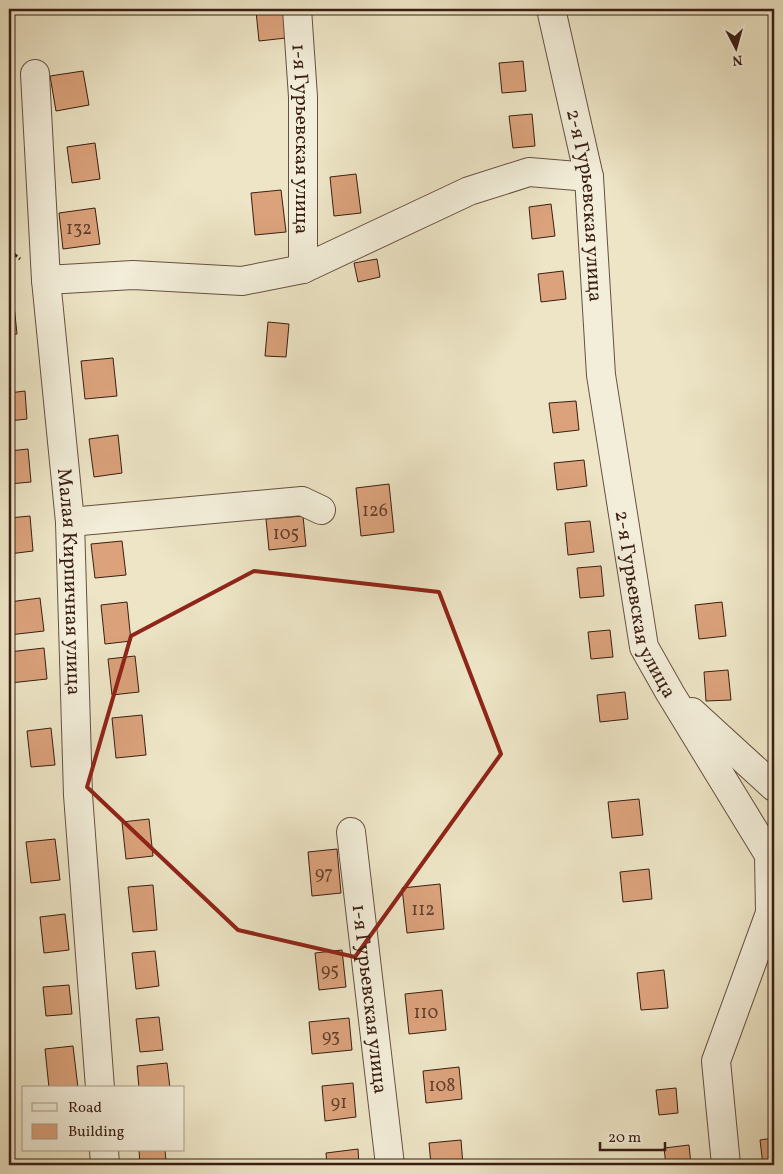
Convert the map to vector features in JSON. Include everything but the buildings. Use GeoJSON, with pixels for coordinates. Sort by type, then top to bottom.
{"type":"FeatureCollection","features":[{"type":"Feature","properties":{"kind":"street","name":"1-я Гурьевская улица"},"geometry":{"type":"LineString","coordinates":[[297,9],[303,97],[303,269]]}},
{"type":"Feature","properties":{"kind":"street","name":"2-я Гурьевская улица"},"geometry":{"type":"LineString","coordinates":[[551,9],[589,177],[602,385],[644,647],[769,855],[770,913],[716,1061],[726,1165]]}},
{"type":"Feature","properties":{"kind":"street","name":"Малая Кирпичная улица"},"geometry":{"type":"LineString","coordinates":[[35,74],[46,280],[70,522],[78,795],[100,1086]]}},
{"type":"Feature","properties":{"kind":"street"},"geometry":{"type":"LineString","coordinates":[[46,280],[133,275],[242,281],[303,269],[478,189],[529,172],[589,177]]}},
{"type":"Feature","properties":{"kind":"street"},"geometry":{"type":"LineString","coordinates":[[70,522],[302,501],[321,510]]}},
{"type":"Feature","properties":{"kind":"street"},"geometry":{"type":"LineString","coordinates":[[670,693],[774,787]]}},
{"type":"Feature","properties":{"kind":"street","name":"1-я Гурьевская улица"},"geometry":{"type":"LineString","coordinates":[[351,832],[390,1165]]}},
{"type":"Feature","properties":{"kind":"street"},"geometry":{"type":"LineString","coordinates":[[104,1152],[105,1165]]}},
{"type":"Feature","properties":{"kind":"highlighted area"},"geometry":{"type":"Polygon","coordinates":[[[254,571],[439,592],[501,754],[355,957],[238,930],[87,787],[131,636],[254,571]]]}}]}
